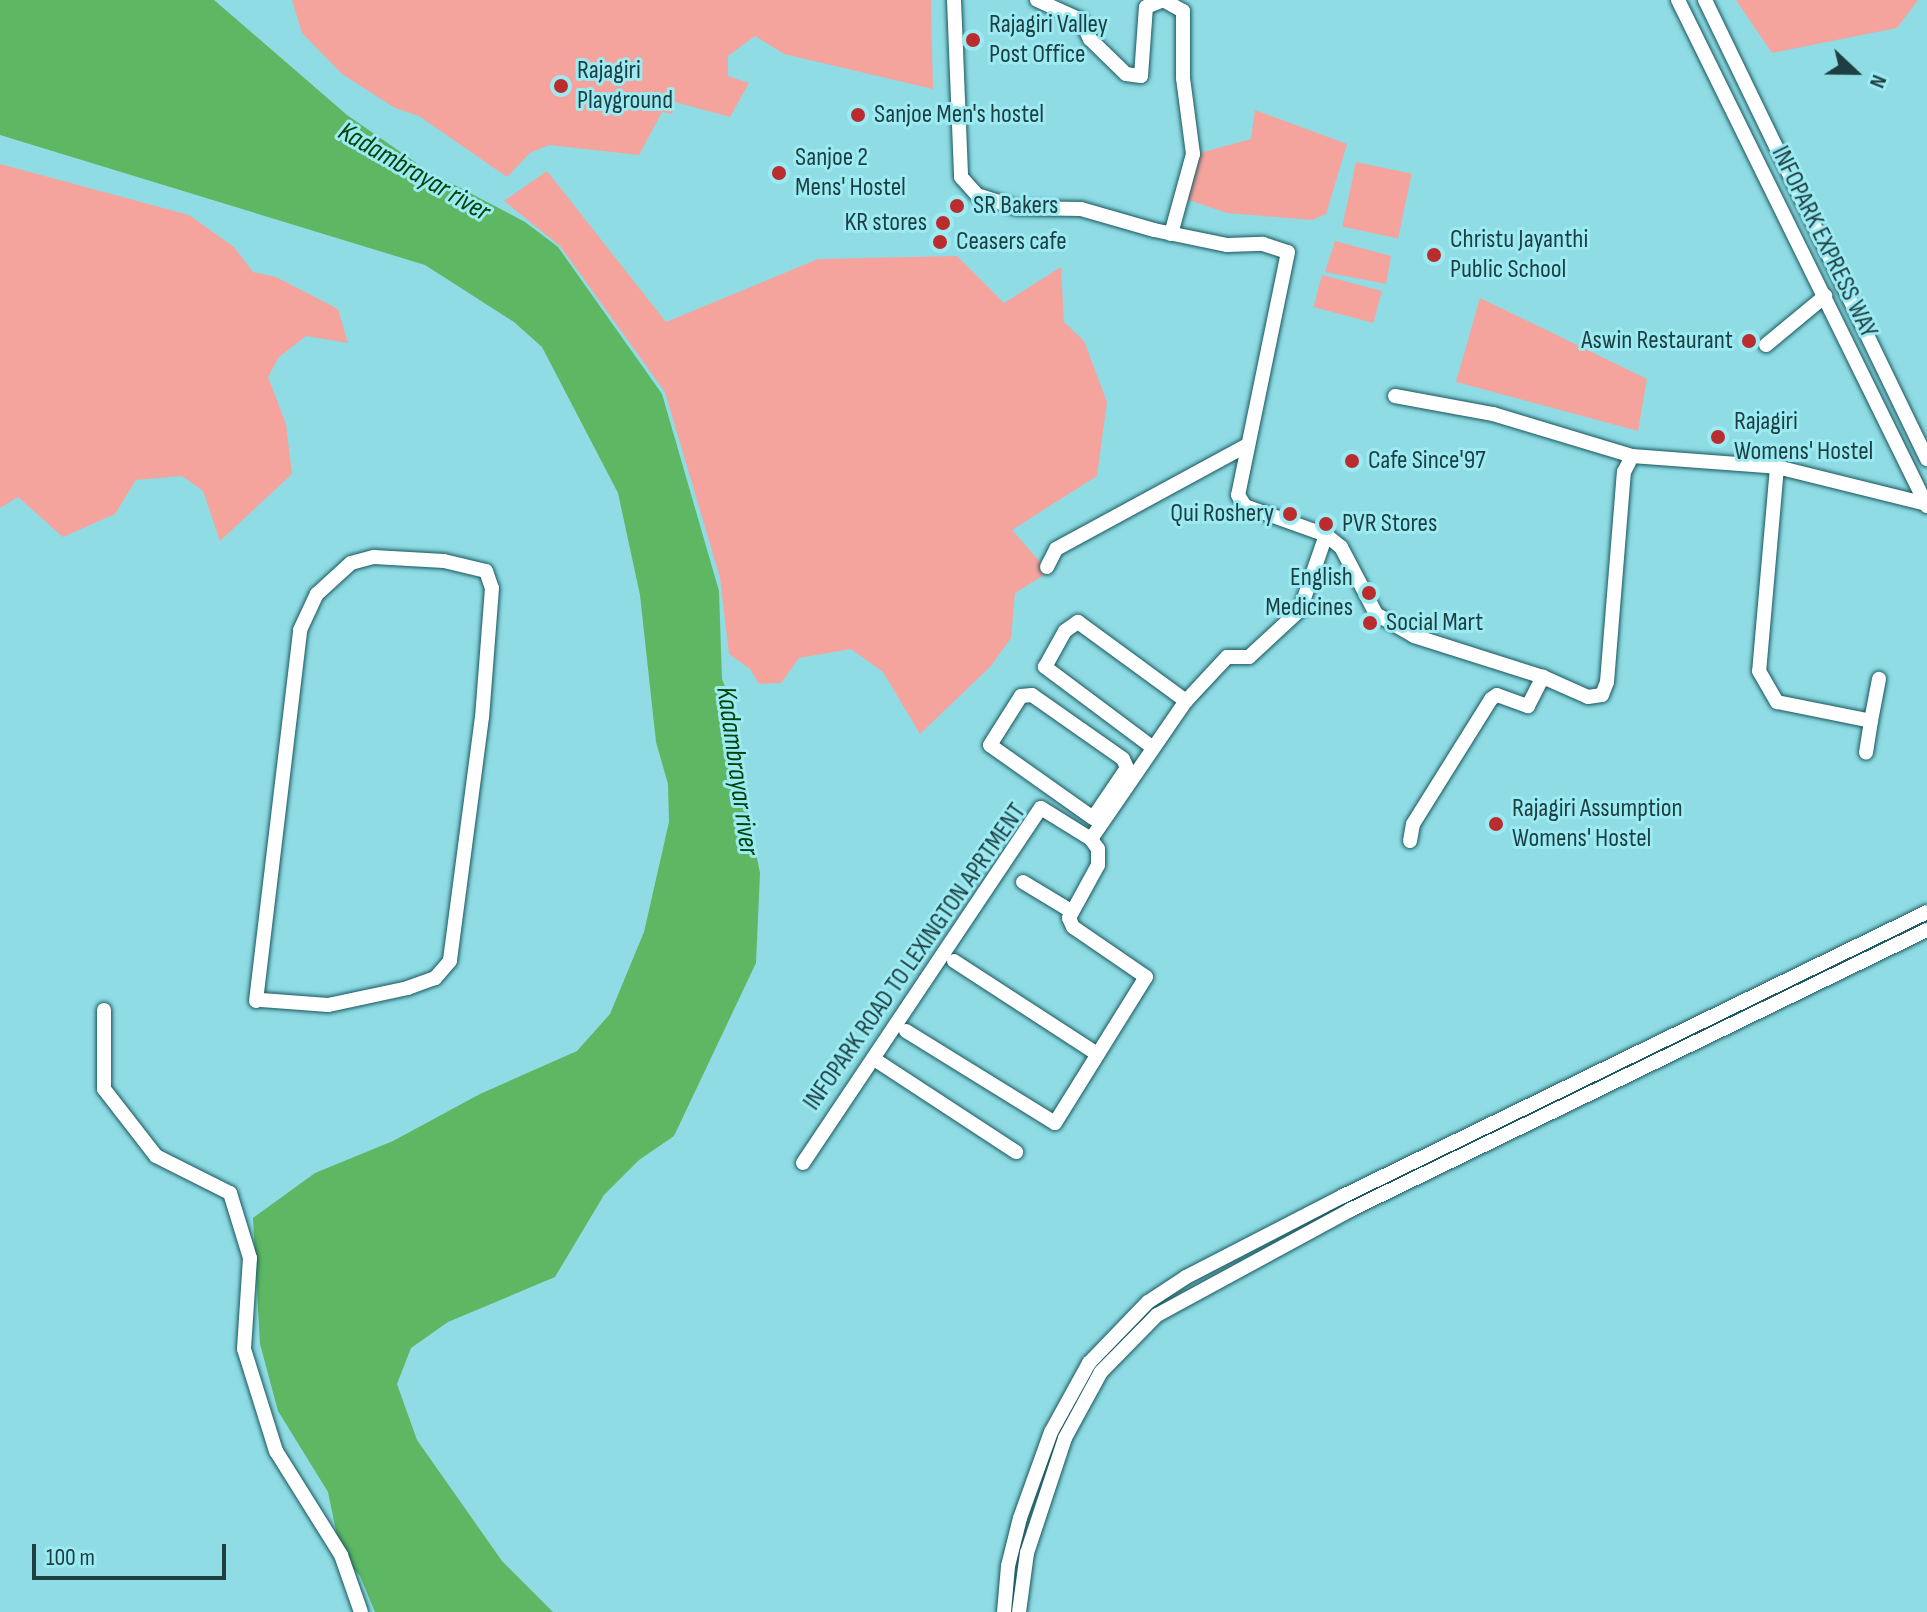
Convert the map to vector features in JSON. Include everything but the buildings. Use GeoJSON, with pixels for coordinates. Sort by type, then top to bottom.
{"type":"FeatureCollection","features":[{"type":"Feature","properties":{"kind":"street"},"geometry":{"type":"LineString","coordinates":[[954,0],[961,177],[977,195],[1017,208],[1081,209],[1171,234],[1227,245],[1263,244],[1288,252],[1237,484],[1242,503],[1326,535],[1341,547],[1376,614],[1414,636],[1543,677],[1588,697],[1602,695],[1624,472],[1632,456]]}},
{"type":"Feature","properties":{"kind":"street"},"geometry":{"type":"LineString","coordinates":[[1037,0],[1081,20],[1099,48],[1126,74],[1141,76],[1146,7],[1163,0],[1183,11],[1183,78],[1193,154],[1171,234]]}},
{"type":"Feature","properties":{"kind":"street","name":"INFOPARK EXPRESS WAY"},"geometry":{"type":"LineString","coordinates":[[1678,0],[1926,505]]}},
{"type":"Feature","properties":{"kind":"street","name":"INFOPARK EXPRESS WAY"},"geometry":{"type":"LineString","coordinates":[[1705,0],[1927,459]]}},
{"type":"Feature","properties":{"kind":"street"},"geometry":{"type":"LineString","coordinates":[[1766,345],[1825,296]]}},
{"type":"Feature","properties":{"kind":"street"},"geometry":{"type":"LineString","coordinates":[[1395,396],[1493,414],[1632,456],[1777,467],[1926,505]]}},
{"type":"Feature","properties":{"kind":"street"},"geometry":{"type":"LineString","coordinates":[[1047,567],[1056,549],[1246,446]]}},
{"type":"Feature","properties":{"kind":"street"},"geometry":{"type":"LineString","coordinates":[[1777,467],[1758,651],[1764,687],[1777,702],[1871,721]]}},
{"type":"Feature","properties":{"kind":"street"},"geometry":{"type":"LineString","coordinates":[[1097,821],[1186,701],[1227,657],[1249,657],[1300,610],[1326,535]]}},
{"type":"Feature","properties":{"kind":"street"},"geometry":{"type":"LineString","coordinates":[[374,557],[444,561],[486,571],[492,588],[482,717],[450,961],[435,978],[341,1002],[259,1000],[300,630],[317,594],[351,563],[374,557]]}},
{"type":"Feature","properties":{"kind":"street"},"geometry":{"type":"LineString","coordinates":[[1152,747],[1045,667],[1065,631],[1078,622],[1186,701]]}},
{"type":"Feature","properties":{"kind":"street"},"geometry":{"type":"LineString","coordinates":[[1410,841],[1413,824],[1491,699],[1497,695],[1528,706],[1543,677]]}},
{"type":"Feature","properties":{"kind":"street"},"geometry":{"type":"LineString","coordinates":[[1866,753],[1879,679]]}},
{"type":"Feature","properties":{"kind":"street"},"geometry":{"type":"LineString","coordinates":[[906,1031],[1055,1123],[1146,977],[1073,927],[1071,911],[1098,865],[1098,849],[1091,839],[1097,821],[1127,768],[1123,759],[1032,695],[1021,696],[990,745],[1097,821]]}},
{"type":"Feature","properties":{"kind":"street","name":"INFOPARK ROAD TO LEXINGTON APRTMENT"},"geometry":{"type":"LineString","coordinates":[[803,1163],[1041,808],[1091,839]]}},
{"type":"Feature","properties":{"kind":"street"},"geometry":{"type":"LineString","coordinates":[[1023,882],[1071,911]]}},
{"type":"Feature","properties":{"kind":"street"},"geometry":{"type":"LineString","coordinates":[[1004,1612],[1020,1518],[1051,1432],[1089,1363],[1148,1302],[1186,1277],[1343,1196],[1927,912]]}},
{"type":"Feature","properties":{"kind":"street"},"geometry":{"type":"LineString","coordinates":[[1019,1612],[1027,1553],[1065,1438],[1101,1372],[1157,1315],[1350,1210],[1927,930]]}},
{"type":"Feature","properties":{"kind":"street"},"geometry":{"type":"LineString","coordinates":[[954,961],[1097,1054]]}},
{"type":"Feature","properties":{"kind":"street"},"geometry":{"type":"LineString","coordinates":[[104,1010],[104,1089],[156,1156],[230,1193],[250,1258],[244,1349],[276,1451],[341,1555],[361,1612]]}},
{"type":"Feature","properties":{"kind":"street"},"geometry":{"type":"LineString","coordinates":[[874,1059],[1016,1152]]}},
{"type":"Feature","properties":{"kind":"shaded area","name":"Rajagiri Playground"},"geometry":{"type":"Polygon","coordinates":[[[292,0],[931,0],[933,89],[784,54],[755,36],[728,56],[728,76],[749,83],[730,117],[675,102],[672,114],[662,112],[639,155],[549,145],[530,153],[507,177],[419,116],[395,108],[342,74],[302,33],[292,0]]]}},
{"type":"Feature","properties":{"kind":"shaded area"},"geometry":{"type":"Polygon","coordinates":[[[1736,0],[1918,0],[1897,28],[1772,53],[1736,0]]]}},
{"type":"Feature","properties":{"kind":"shaded area"},"geometry":{"type":"Polygon","coordinates":[[[1255,110],[1347,144],[1326,214],[1312,220],[1227,213],[1186,199],[1200,153],[1251,139],[1255,110]]]}},
{"type":"Feature","properties":{"kind":"shaded area"},"geometry":{"type":"Polygon","coordinates":[[[1356,162],[1412,174],[1398,238],[1342,227],[1356,162]]]}},
{"type":"Feature","properties":{"kind":"shaded area"},"geometry":{"type":"Polygon","coordinates":[[[0,164],[189,215],[234,247],[253,272],[276,277],[338,309],[348,343],[306,336],[279,357],[268,377],[286,424],[292,474],[220,541],[203,491],[182,476],[136,480],[115,514],[63,537],[18,497],[0,508],[0,164]]]}},
{"type":"Feature","properties":{"kind":"shaded area"},"geometry":{"type":"Polygon","coordinates":[[[547,171],[666,322],[818,259],[957,256],[1004,303],[1061,267],[1064,322],[1084,341],[1107,402],[1097,476],[1012,530],[1049,572],[1015,593],[1011,638],[991,666],[920,734],[883,672],[851,649],[799,658],[781,683],[759,684],[750,669],[729,654],[720,578],[665,392],[560,246],[504,201],[547,171]]]}},
{"type":"Feature","properties":{"kind":"shaded area"},"geometry":{"type":"Polygon","coordinates":[[[1335,241],[1391,256],[1386,284],[1325,272],[1335,241]]]}},
{"type":"Feature","properties":{"kind":"shaded area"},"geometry":{"type":"Polygon","coordinates":[[[1322,275],[1382,291],[1373,323],[1313,307],[1322,275]]]}},
{"type":"Feature","properties":{"kind":"shaded area"},"geometry":{"type":"Polygon","coordinates":[[[1480,298],[1647,379],[1638,431],[1456,382],[1480,298]]]}},
{"type":"Feature","properties":{"kind":"water","name":"Kadambrayar river"},"geometry":{"type":"Polygon","coordinates":[[[0,0],[214,0],[347,115],[428,171],[525,222],[558,247],[662,394],[719,591],[722,679],[736,713],[745,799],[760,873],[756,963],[674,1136],[639,1160],[604,1195],[555,1277],[448,1322],[411,1348],[397,1384],[417,1440],[502,1561],[553,1612],[375,1612],[360,1576],[341,1555],[328,1492],[278,1411],[260,1344],[253,1218],[315,1173],[393,1141],[480,1094],[577,1051],[610,1014],[644,932],[669,822],[668,784],[656,742],[640,595],[618,493],[542,347],[514,322],[425,265],[0,135],[0,0]]]}},
{"type":"Feature","properties":{"kind":"place","name":"Rajagiri Valley Post Office"},"geometry":{"type":"Point","coordinates":[973,40]}},
{"type":"Feature","properties":{"kind":"place","name":"Rajagiri Playground"},"geometry":{"type":"Point","coordinates":[561,86]}},
{"type":"Feature","properties":{"kind":"place","name":"Sanjoe Men's hostel"},"geometry":{"type":"Point","coordinates":[858,115]}},
{"type":"Feature","properties":{"kind":"place","name":"Sanjoe 2 Mens' Hostel"},"geometry":{"type":"Point","coordinates":[779,173]}},
{"type":"Feature","properties":{"kind":"place","name":"SR Bakers"},"geometry":{"type":"Point","coordinates":[957,206]}},
{"type":"Feature","properties":{"kind":"place","name":"KR stores"},"geometry":{"type":"Point","coordinates":[943,223]}},
{"type":"Feature","properties":{"kind":"place","name":"Ceasers cafe"},"geometry":{"type":"Point","coordinates":[940,242]}},
{"type":"Feature","properties":{"kind":"place","name":"Christu Jayanthi Public School"},"geometry":{"type":"Point","coordinates":[1434,255]}},
{"type":"Feature","properties":{"kind":"place","name":"Aswin Restaurant"},"geometry":{"type":"Point","coordinates":[1749,341]}},
{"type":"Feature","properties":{"kind":"place","name":"Rajagiri Womens' Hostel"},"geometry":{"type":"Point","coordinates":[1718,437]}},
{"type":"Feature","properties":{"kind":"place","name":"Cafe Since'97"},"geometry":{"type":"Point","coordinates":[1352,461]}},
{"type":"Feature","properties":{"kind":"place","name":"Qui Roshery"},"geometry":{"type":"Point","coordinates":[1290,514]}},
{"type":"Feature","properties":{"kind":"place","name":"PVR Stores"},"geometry":{"type":"Point","coordinates":[1326,524]}},
{"type":"Feature","properties":{"kind":"place","name":"English Medicines"},"geometry":{"type":"Point","coordinates":[1369,593]}},
{"type":"Feature","properties":{"kind":"place","name":"Social Mart"},"geometry":{"type":"Point","coordinates":[1370,623]}},
{"type":"Feature","properties":{"kind":"place","name":"Rajagiri Assumption Womens' Hostel"},"geometry":{"type":"Point","coordinates":[1496,824]}}]}
